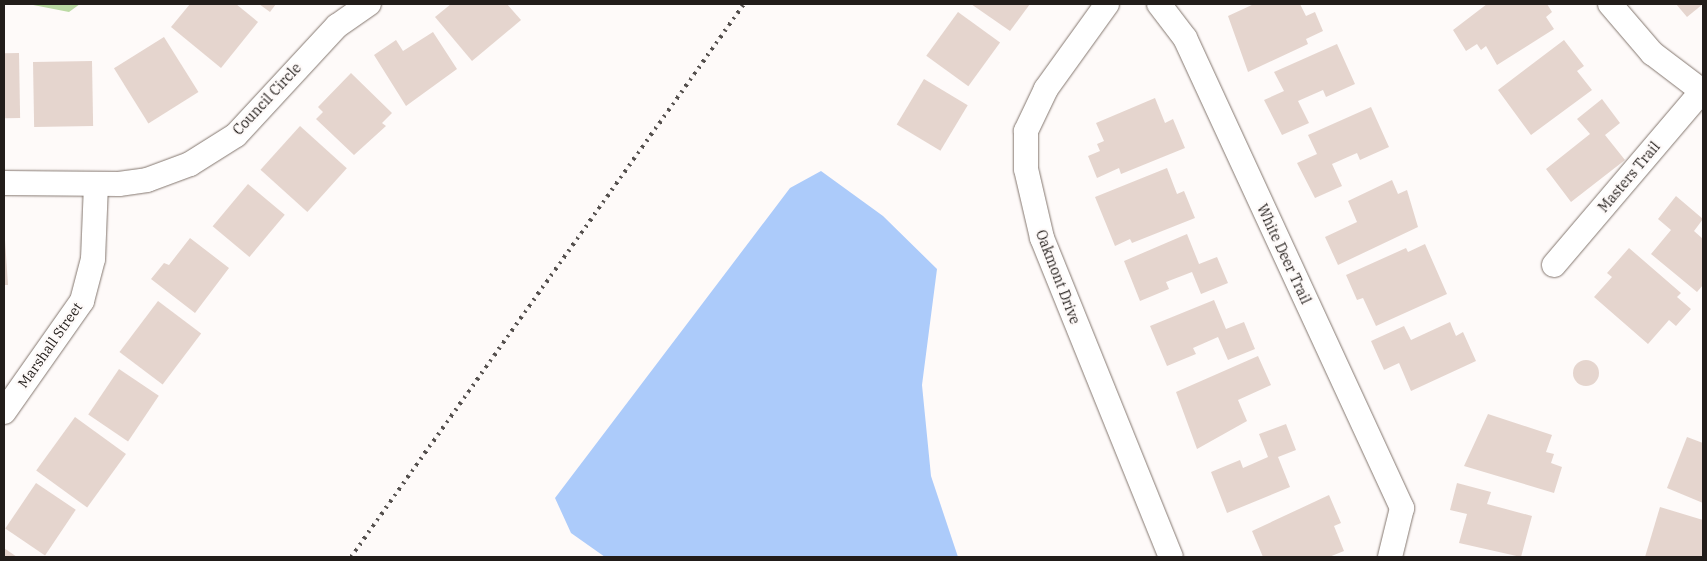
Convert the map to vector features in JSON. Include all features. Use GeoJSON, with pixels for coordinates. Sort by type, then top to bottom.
{"type":"FeatureCollection","features":[{"type":"Feature","properties":{"kind":"street","name":"Council Circle"},"geometry":{"type":"LineString","coordinates":[[4,183],[96,185],[147,180],[190,164],[236,135],[337,26],[369,4]]}},
{"type":"Feature","properties":{"kind":"street","name":"Oakmont Drive"},"geometry":{"type":"LineString","coordinates":[[1107,4],[1046,89],[1026,132],[1026,169],[1042,238],[1171,557]]}},
{"type":"Feature","properties":{"kind":"street","name":"White Deer Trail"},"geometry":{"type":"LineString","coordinates":[[1159,4],[1185,38],[1402,508],[1390,557]]}},
{"type":"Feature","properties":{"kind":"street"},"geometry":{"type":"LineString","coordinates":[[1610,4],[1652,53],[1703,90]]}},
{"type":"Feature","properties":{"kind":"street","name":"Masters Trail"},"geometry":{"type":"LineString","coordinates":[[1554,265],[1703,90]]}},
{"type":"Feature","properties":{"kind":"street","name":"Marshall Street"},"geometry":{"type":"LineString","coordinates":[[4,412],[82,301],[93,259],[96,185]]}},
{"type":"Feature","properties":{"kind":"green space"},"geometry":{"type":"Polygon","coordinates":[[[28,4],[80,4],[69,12],[28,4]]]}},
{"type":"Feature","properties":{"kind":"water"},"geometry":{"type":"Polygon","coordinates":[[[821,171],[883,216],[937,269],[922,385],[931,476],[958,557],[605,557],[571,533],[555,498],[790,188],[821,171]]]}},
{"type":"Feature","properties":{"kind":"building"},"geometry":{"type":"Polygon","coordinates":[[[190,4],[236,4],[258,22],[221,68],[171,27],[190,4]]]}},
{"type":"Feature","properties":{"kind":"building"},"geometry":{"type":"Polygon","coordinates":[[[259,4],[276,4],[270,12],[259,4]]]}},
{"type":"Feature","properties":{"kind":"building"},"geometry":{"type":"Polygon","coordinates":[[[451,4],[507,4],[521,20],[472,61],[435,17],[451,4]]]}},
{"type":"Feature","properties":{"kind":"building"},"geometry":{"type":"Polygon","coordinates":[[[971,4],[1030,4],[1010,31],[971,4]]]}},
{"type":"Feature","properties":{"kind":"building"},"geometry":{"type":"Polygon","coordinates":[[[1254,4],[1300,4],[1306,16],[1315,12],[1323,31],[1306,39],[1308,44],[1248,72],[1228,16],[1254,4]]]}},
{"type":"Feature","properties":{"kind":"building"},"geometry":{"type":"Polygon","coordinates":[[[1487,4],[1547,4],[1552,12],[1546,17],[1554,29],[1497,65],[1486,46],[1481,50],[1477,44],[1466,51],[1453,30],[1487,4]]]}},
{"type":"Feature","properties":{"kind":"building"},"geometry":{"type":"Polygon","coordinates":[[[1676,4],[1703,4],[1687,17],[1676,4]]]}},
{"type":"Feature","properties":{"kind":"building"},"geometry":{"type":"Polygon","coordinates":[[[958,12],[1000,43],[968,86],[926,56],[958,12]]]}},
{"type":"Feature","properties":{"kind":"building"},"geometry":{"type":"Polygon","coordinates":[[[433,32],[457,69],[406,106],[374,55],[396,40],[403,51],[433,32]]]}},
{"type":"Feature","properties":{"kind":"building"},"geometry":{"type":"Polygon","coordinates":[[[164,37],[198,92],[148,123],[114,68],[164,37]]]}},
{"type":"Feature","properties":{"kind":"building"},"geometry":{"type":"Polygon","coordinates":[[[1564,40],[1584,66],[1577,71],[1592,90],[1531,135],[1498,90],[1564,40]]]}},
{"type":"Feature","properties":{"kind":"building"},"geometry":{"type":"Polygon","coordinates":[[[1337,44],[1355,84],[1326,97],[1323,90],[1298,101],[1309,123],[1282,135],[1264,100],[1284,91],[1274,72],[1337,44]]]}},
{"type":"Feature","properties":{"kind":"building"},"geometry":{"type":"Polygon","coordinates":[[[4,53],[19,53],[20,118],[5,118],[4,53]]]}},
{"type":"Feature","properties":{"kind":"building"},"geometry":{"type":"Polygon","coordinates":[[[92,61],[93,126],[34,127],[33,62],[92,61]]]}},
{"type":"Feature","properties":{"kind":"building"},"geometry":{"type":"Polygon","coordinates":[[[351,73],[392,113],[382,123],[386,126],[354,155],[316,119],[323,112],[318,107],[351,73]]]}},
{"type":"Feature","properties":{"kind":"building"},"geometry":{"type":"Polygon","coordinates":[[[924,79],[968,105],[940,151],[897,124],[924,79]]]}},
{"type":"Feature","properties":{"kind":"building"},"geometry":{"type":"Polygon","coordinates":[[[1155,98],[1165,123],[1173,119],[1185,148],[1121,174],[1119,168],[1097,178],[1088,156],[1100,151],[1097,144],[1104,141],[1096,123],[1155,98]]]}},
{"type":"Feature","properties":{"kind":"building"},"geometry":{"type":"Polygon","coordinates":[[[1602,99],[1620,123],[1605,135],[1625,160],[1571,202],[1546,169],[1590,134],[1577,119],[1602,99]]]}},
{"type":"Feature","properties":{"kind":"building"},"geometry":{"type":"Polygon","coordinates":[[[1371,107],[1389,147],[1360,160],[1357,153],[1332,164],[1342,186],[1315,198],[1297,163],[1317,154],[1308,135],[1371,107]]]}},
{"type":"Feature","properties":{"kind":"building"},"geometry":{"type":"Polygon","coordinates":[[[300,126],[347,168],[307,212],[261,170],[300,126]]]}},
{"type":"Feature","properties":{"kind":"building"},"geometry":{"type":"Polygon","coordinates":[[[1167,168],[1177,194],[1184,191],[1195,218],[1132,243],[1130,239],[1115,246],[1095,197],[1167,168]]]}},
{"type":"Feature","properties":{"kind":"building"},"geometry":{"type":"Polygon","coordinates":[[[1392,180],[1398,194],[1407,190],[1418,227],[1338,265],[1325,237],[1357,222],[1348,201],[1392,180]]]}},
{"type":"Feature","properties":{"kind":"building"},"geometry":{"type":"Polygon","coordinates":[[[248,184],[285,215],[249,257],[213,226],[248,184]]]}},
{"type":"Feature","properties":{"kind":"building"},"geometry":{"type":"Polygon","coordinates":[[[1676,196],[1703,219],[1694,231],[1703,239],[1703,285],[1697,292],[1651,254],[1671,230],[1658,219],[1676,196]]]}},
{"type":"Feature","properties":{"kind":"building"},"geometry":{"type":"Polygon","coordinates":[[[4,225],[8,285],[4,285],[4,225]]]}},
{"type":"Feature","properties":{"kind":"building"},"geometry":{"type":"Polygon","coordinates":[[[1187,234],[1199,264],[1217,257],[1228,283],[1201,294],[1192,272],[1166,282],[1169,289],[1140,301],[1124,261],[1187,234]]]}},
{"type":"Feature","properties":{"kind":"building"},"geometry":{"type":"Polygon","coordinates":[[[190,238],[229,268],[195,313],[151,279],[164,263],[169,265],[190,238]]]}},
{"type":"Feature","properties":{"kind":"building"},"geometry":{"type":"Polygon","coordinates":[[[1425,244],[1447,294],[1376,326],[1363,298],[1357,300],[1346,275],[1406,248],[1408,252],[1425,244]]]}},
{"type":"Feature","properties":{"kind":"building"},"geometry":{"type":"Polygon","coordinates":[[[1629,248],[1681,293],[1677,297],[1691,309],[1676,326],[1669,320],[1648,344],[1594,297],[1612,277],[1607,273],[1629,248]]]}},
{"type":"Feature","properties":{"kind":"building"},"geometry":{"type":"Polygon","coordinates":[[[1214,300],[1226,329],[1244,322],[1255,349],[1228,360],[1218,337],[1193,348],[1196,354],[1167,366],[1150,326],[1214,300]]]}},
{"type":"Feature","properties":{"kind":"building"},"geometry":{"type":"Polygon","coordinates":[[[158,301],[201,333],[163,385],[119,352],[158,301]]]}},
{"type":"Feature","properties":{"kind":"building"},"geometry":{"type":"Polygon","coordinates":[[[1450,322],[1456,336],[1463,332],[1476,361],[1411,391],[1399,363],[1384,370],[1371,341],[1404,326],[1411,340],[1450,322]]]}},
{"type":"Feature","properties":{"kind":"building"},"geometry":{"type":"Polygon","coordinates":[[[1258,356],[1271,385],[1238,400],[1247,421],[1197,449],[1176,392],[1258,356]]]}},
{"type":"Feature","properties":{"kind":"building"},"geometry":{"type":"Polygon","coordinates":[[[1586,360],[1595,364],[1599,373],[1595,382],[1586,386],[1577,382],[1573,373],[1577,364],[1586,360]]]}},
{"type":"Feature","properties":{"kind":"building"},"geometry":{"type":"Polygon","coordinates":[[[119,369],[159,396],[128,441],[88,415],[119,369]]]}},
{"type":"Feature","properties":{"kind":"building"},"geometry":{"type":"Polygon","coordinates":[[[1488,414],[1552,435],[1546,452],[1554,454],[1551,463],[1562,467],[1554,493],[1464,466],[1488,414]]]}},
{"type":"Feature","properties":{"kind":"building"},"geometry":{"type":"Polygon","coordinates":[[[75,417],[126,454],[87,507],[36,470],[75,417]]]}},
{"type":"Feature","properties":{"kind":"building"},"geometry":{"type":"Polygon","coordinates":[[[1286,424],[1296,450],[1278,457],[1290,487],[1227,513],[1211,472],[1240,460],[1243,468],[1268,457],[1259,434],[1286,424]]]}},
{"type":"Feature","properties":{"kind":"building"},"geometry":{"type":"Polygon","coordinates":[[[1687,437],[1703,443],[1703,503],[1667,488],[1687,437]]]}},
{"type":"Feature","properties":{"kind":"building"},"geometry":{"type":"Polygon","coordinates":[[[36,483],[76,510],[45,555],[5,529],[36,483]]]}},
{"type":"Feature","properties":{"kind":"building"},"geometry":{"type":"Polygon","coordinates":[[[1457,483],[1491,492],[1487,504],[1532,516],[1521,557],[1459,543],[1467,514],[1450,510],[1457,483]]]}},
{"type":"Feature","properties":{"kind":"building"},"geometry":{"type":"Polygon","coordinates":[[[1329,495],[1341,523],[1334,526],[1344,551],[1329,557],[1263,557],[1252,531],[1329,495]]]}},
{"type":"Feature","properties":{"kind":"building"},"geometry":{"type":"Polygon","coordinates":[[[1660,507],[1703,520],[1703,557],[1645,557],[1660,507]]]}},
{"type":"Feature","properties":{"kind":"building"},"geometry":{"type":"Polygon","coordinates":[[[4,548],[17,557],[4,557],[4,548]]]}},
{"type":"Feature","properties":{"kind":"railway"},"geometry":{"type":"LineString","coordinates":[[351,557],[744,4]]}}]}
